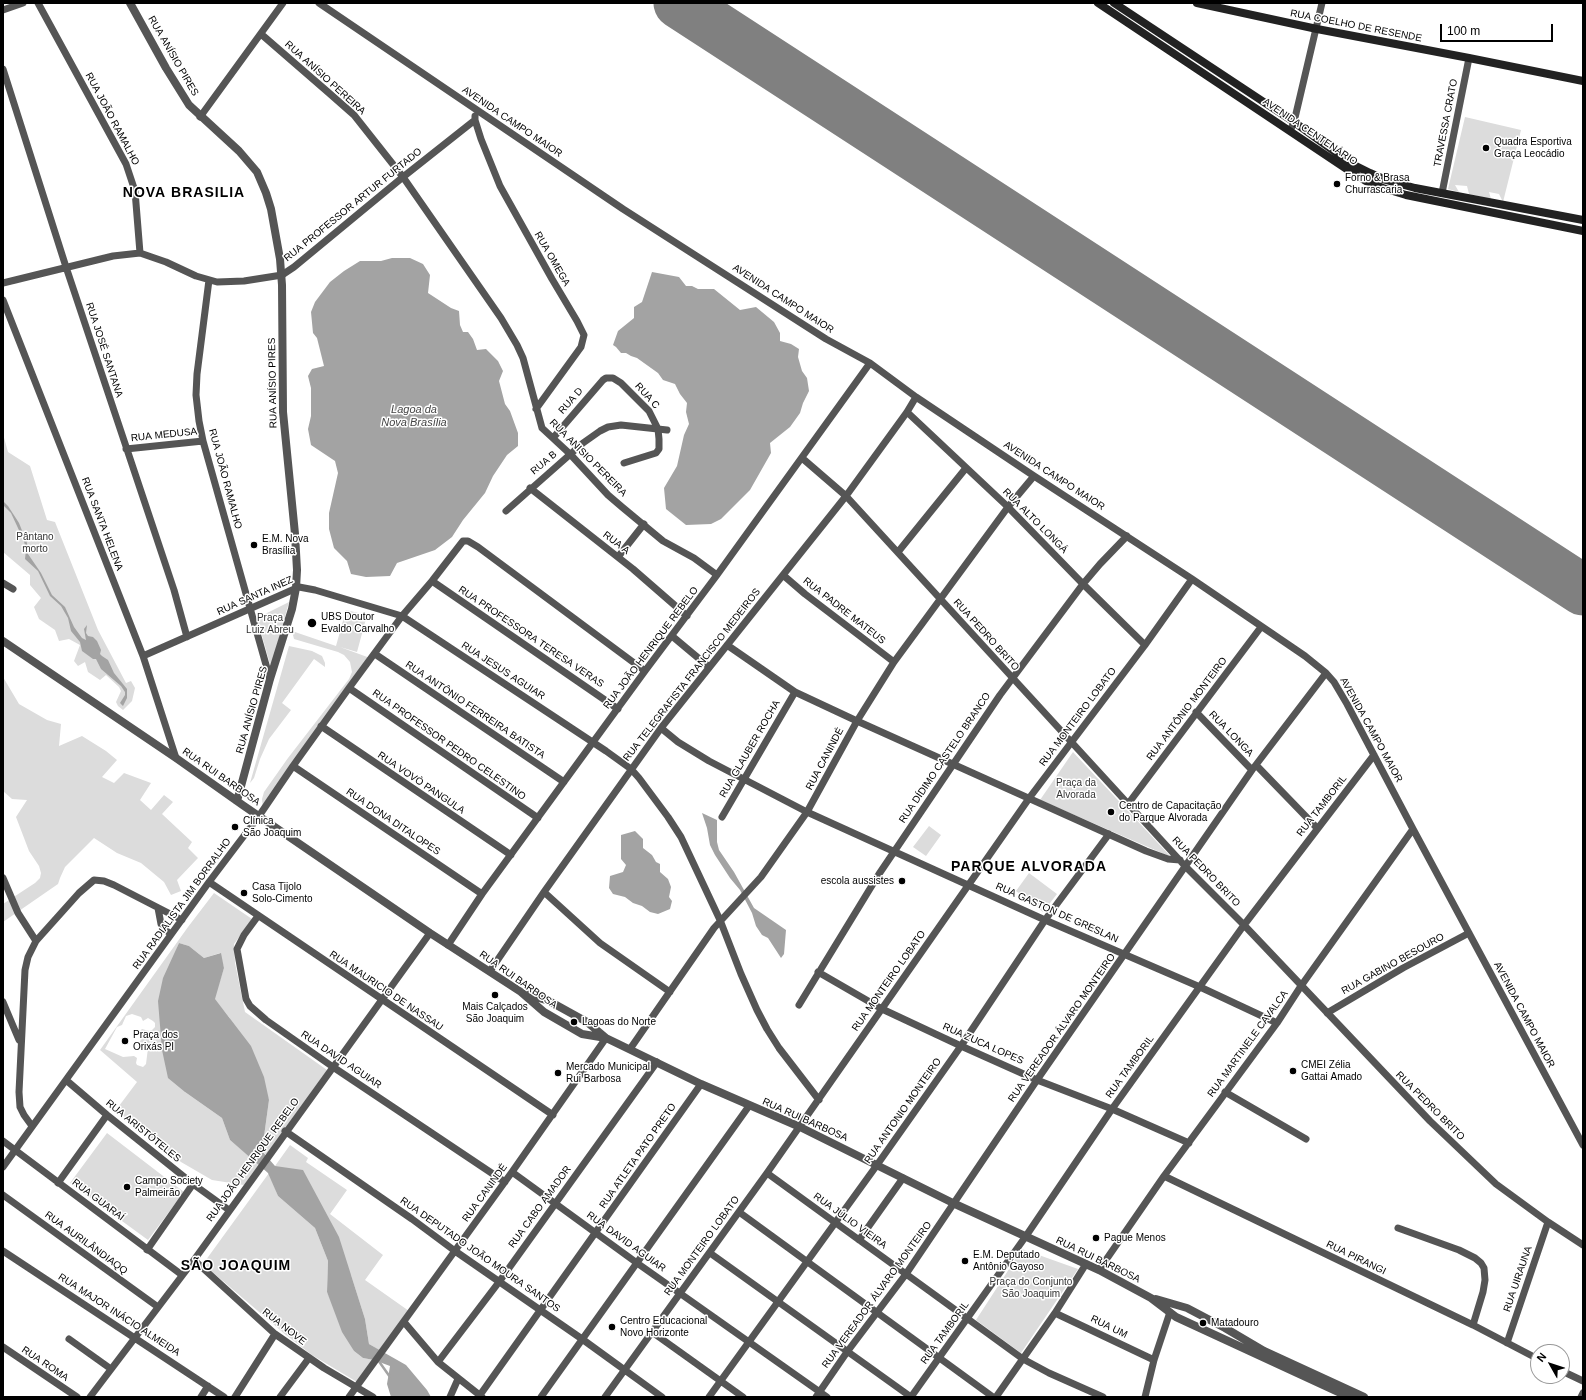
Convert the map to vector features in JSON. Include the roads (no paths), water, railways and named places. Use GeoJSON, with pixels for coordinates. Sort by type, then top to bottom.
{"type":"FeatureCollection","features":[{"type":"Feature","properties":{"kind":"main road","name":"AVENIDA CENTENÁRIO"},"geometry":{"type":"LineString","coordinates":[[1098,3],[1348,170],[1383,188],[1406,195],[1583,231]]}},
{"type":"Feature","properties":{"kind":"main road","name":"AVENIDA CENTENÁRIO"},"geometry":{"type":"LineString","coordinates":[[1114,3],[1294,122],[1352,164],[1370,173],[1386,180],[1415,188],[1583,220]]}},
{"type":"Feature","properties":{"kind":"main road","name":"RUA COELHO DE RESENDE"},"geometry":{"type":"LineString","coordinates":[[1197,3],[1317,29],[1583,81]]}},
{"type":"Feature","properties":{"kind":"street"},"geometry":{"type":"LineString","coordinates":[[3,10],[24,3]]}},
{"type":"Feature","properties":{"kind":"street","name":"RUA JOÃO RAMALHO"},"geometry":{"type":"LineString","coordinates":[[38,3],[128,169],[135,191],[140,253]]}},
{"type":"Feature","properties":{"kind":"street","name":"RUA ANÍSIO PIRES"},"geometry":{"type":"LineString","coordinates":[[130,3],[181,94],[200,117],[239,151],[261,180],[273,219],[282,275],[283,412],[295,534],[297,570],[296,588],[292,609],[270,679],[237,801]]}},
{"type":"Feature","properties":{"kind":"street"},"geometry":{"type":"LineString","coordinates":[[200,117],[283,3]]}},
{"type":"Feature","properties":{"kind":"street","name":"AVENIDA CAMPO MAIOR"},"geometry":{"type":"LineString","coordinates":[[319,3],[623,209],[826,339],[870,363],[916,397],[1034,476],[1128,536],[1326,672],[1340,691],[1583,1145]]}},
{"type":"Feature","properties":{"kind":"street"},"geometry":{"type":"LineString","coordinates":[[1290,130],[1294,122],[1322,3]]}},
{"type":"Feature","properties":{"kind":"street","name":"RUA ANÍSIO PEREIRA"},"geometry":{"type":"LineString","coordinates":[[261,34],[330,92],[354,115],[403,177]]}},
{"type":"Feature","properties":{"kind":"street","name":"TRAVESSA CRATO"},"geometry":{"type":"LineString","coordinates":[[1442,193],[1470,58]]}},
{"type":"Feature","properties":{"kind":"street","name":"RUA JOSÉ SANTANA"},"geometry":{"type":"LineString","coordinates":[[3,69],[66,267],[174,590],[187,637]]}},
{"type":"Feature","properties":{"kind":"street","name":"RUA OMEGA"},"geometry":{"type":"LineString","coordinates":[[475,109],[475,120],[486,153],[500,186],[584,335],[581,347],[536,409]]}},
{"type":"Feature","properties":{"kind":"street","name":"RUA PROFESSOR ARTUR FURTADO"},"geometry":{"type":"LineString","coordinates":[[3,283],[113,256],[140,253],[209,280],[227,282],[244,281],[282,275],[475,120]]}},
{"type":"Feature","properties":{"kind":"street","name":"RUA ANISIO PEREIRA"},"geometry":{"type":"LineString","coordinates":[[403,177],[510,331],[523,358],[542,428],[570,454],[608,495],[663,540],[694,558],[717,575]]}},
{"type":"Feature","properties":{"kind":"street","name":"RUA JOÃO RAMALHO"},"geometry":{"type":"LineString","coordinates":[[209,280],[196,395],[199,421],[203,441],[270,679]]}},
{"type":"Feature","properties":{"kind":"street","name":"RUA SANTA HELENA"},"geometry":{"type":"LineString","coordinates":[[3,300],[143,656],[176,758]]}},
{"type":"Feature","properties":{"kind":"street","name":"RUA JOÃO HENRIQUE REBELO"},"geometry":{"type":"LineString","coordinates":[[448,944],[482,894],[717,575],[870,363]]}},
{"type":"Feature","properties":{"kind":"street","name":"RUA C"},"geometry":{"type":"LineString","coordinates":[[606,378],[616,380],[639,400],[651,414],[658,429],[660,445],[657,452],[624,463]]}},
{"type":"Feature","properties":{"kind":"street","name":"RUA D"},"geometry":{"type":"LineString","coordinates":[[553,438],[606,378]]}},
{"type":"Feature","properties":{"kind":"street","name":"RUA TELEGRAFISTA FRANCISCO MEDEIROS"},"geometry":{"type":"LineString","coordinates":[[490,971],[544,892],[661,728],[846,496],[908,412],[916,397]]}},
{"type":"Feature","properties":{"kind":"street","name":"RUA ALTO LONGÁ"},"geometry":{"type":"LineString","coordinates":[[908,412],[1008,507],[1145,645]]}},
{"type":"Feature","properties":{"kind":"street","name":"RUA B"},"geometry":{"type":"LineString","coordinates":[[506,511],[530,488],[600,431],[608,427],[621,425],[667,430]]}},
{"type":"Feature","properties":{"kind":"street","name":"RUA MEDUSA"},"geometry":{"type":"LineString","coordinates":[[126,448],[203,441]]}},
{"type":"Feature","properties":{"kind":"street","name":"RUA PEDRO BRITO"},"geometry":{"type":"LineString","coordinates":[[802,458],[846,496],[1182,863],[1244,925],[1382,1072],[1477,1166],[1506,1191],[1548,1222],[1583,1245]]}},
{"type":"Feature","properties":{"kind":"street"},"geometry":{"type":"LineString","coordinates":[[898,552],[966,468]]}},
{"type":"Feature","properties":{"kind":"street","name":"RUA CANINDÉ"},"geometry":{"type":"LineString","coordinates":[[630,1048],[720,920],[751,889],[807,812],[857,721],[894,662],[1008,507],[1034,476]]}},
{"type":"Feature","properties":{"kind":"street","name":"RUA A"},"geometry":{"type":"LineString","coordinates":[[530,488],[618,557],[687,616]]}},
{"type":"Feature","properties":{"kind":"street"},"geometry":{"type":"LineString","coordinates":[[618,557],[644,524]]}},
{"type":"Feature","properties":{"kind":"street","name":"RUA DÍDIMO CASTELO BRANCO"},"geometry":{"type":"LineString","coordinates":[[799,1004],[894,852],[1012,678],[1083,584],[1100,564],[1128,536]]}},
{"type":"Feature","properties":{"kind":"street","name":"RUA RADIALISTA JIM BORRALHO"},"geometry":{"type":"LineString","coordinates":[[3,1166],[209,882],[259,816],[321,726],[402,616],[432,581],[459,545],[465,540],[478,547],[645,671]]}},
{"type":"Feature","properties":{"kind":"street","name":"RUA PADRE MATEUS"},"geometry":{"type":"LineString","coordinates":[[783,575],[805,594],[894,662]]}},
{"type":"Feature","properties":{"kind":"street","name":"RUA MONTEIRO LOBATO"},"geometry":{"type":"LineString","coordinates":[[605,1397],[800,1127],[1030,798],[1145,645],[1192,579]]}},
{"type":"Feature","properties":{"kind":"street","name":"RUA PROFESSORA TERESA VERAS"},"geometry":{"type":"LineString","coordinates":[[432,581],[618,709]]}},
{"type":"Feature","properties":{"kind":"street"},"geometry":{"type":"LineString","coordinates":[[3,583],[13,589]]}},
{"type":"Feature","properties":{"kind":"street","name":"RUA SANTA INEZ"},"geometry":{"type":"LineString","coordinates":[[143,656],[299,587],[315,590],[402,616]]}},
{"type":"Feature","properties":{"kind":"street","name":"RUA JESUS AGUIAR"},"geometry":{"type":"LineString","coordinates":[[402,616],[593,742],[631,770],[657,801],[681,837],[720,920],[744,981],[767,1028],[779,1048],[819,1100]]}},
{"type":"Feature","properties":{"kind":"street","name":"RUA ANTÔNIO MONTEIRO"},"geometry":{"type":"LineString","coordinates":[[1128,804],[1261,627]]}},
{"type":"Feature","properties":{"kind":"street"},"geometry":{"type":"LineString","coordinates":[[672,636],[709,667]]}},
{"type":"Feature","properties":{"kind":"street","name":"RUA RUI BARBOSA"},"geometry":{"type":"LineString","coordinates":[[3,641],[430,933],[521,992],[544,1012],[582,1034],[606,1038],[630,1048],[701,1084],[800,1127],[955,1204],[1099,1270],[1151,1298],[1176,1317],[1349,1397]]}},
{"type":"Feature","properties":{"kind":"street"},"geometry":{"type":"LineString","coordinates":[[727,645],[795,692],[1109,834],[1161,856],[1182,863]]}},
{"type":"Feature","properties":{"kind":"street","name":"RUA ANTÔNIO FERREIRA BATISTA"},"geometry":{"type":"LineString","coordinates":[[375,654],[564,782]]}},
{"type":"Feature","properties":{"kind":"street","name":"RUA VEREADOR ÁLVARO MONTEIRO"},"geometry":{"type":"LineString","coordinates":[[818,1394],[955,1204],[1037,1080],[1125,954],[1182,863],[1326,672]]}},
{"type":"Feature","properties":{"kind":"street","name":"RUA PROFESSOR PEDRO CELESTINO"},"geometry":{"type":"LineString","coordinates":[[349,688],[538,818]]}},
{"type":"Feature","properties":{"kind":"street","name":"RUA GLAUBER ROCHA"},"geometry":{"type":"LineString","coordinates":[[722,817],[795,692]]}},
{"type":"Feature","properties":{"kind":"street","name":"RUA LONGA"},"geometry":{"type":"LineString","coordinates":[[1196,712],[1316,828]]}},
{"type":"Feature","properties":{"kind":"street","name":"RUA VOVÒ PANGULA"},"geometry":{"type":"LineString","coordinates":[[321,726],[511,855]]}},
{"type":"Feature","properties":{"kind":"street","name":"RUA GASTON DE GRESLAN"},"geometry":{"type":"LineString","coordinates":[[661,728],[678,742],[709,761],[807,812],[1045,920],[1200,987],[1277,1023]]}},
{"type":"Feature","properties":{"kind":"street","name":"RUA TAMBORIL"},"geometry":{"type":"LineString","coordinates":[[911,1397],[1026,1236],[1112,1109],[1244,925],[1316,828],[1374,755]]}},
{"type":"Feature","properties":{"kind":"street","name":"RUA DONA DITALOPES"},"geometry":{"type":"LineString","coordinates":[[293,766],[482,894]]}},
{"type":"Feature","properties":{"kind":"street","name":"RUA MARTINELE CAVALCA"},"geometry":{"type":"LineString","coordinates":[[1099,1270],[1164,1176],[1277,1023],[1413,829]]}},
{"type":"Feature","properties":{"kind":"street","name":"RUA ANTONIO MONTEIRO"},"geometry":{"type":"LineString","coordinates":[[710,1397],[961,1046],[1045,920],[1109,834]]}},
{"type":"Feature","properties":{"kind":"street"},"geometry":{"type":"LineString","coordinates":[[3,878],[5,889],[11,896],[18,913],[36,941]]}},
{"type":"Feature","properties":{"kind":"street"},"geometry":{"type":"LineString","coordinates":[[32,1126],[24,1115],[19,1102],[20,1044],[24,970],[28,957],[36,941],[79,893],[94,880],[104,881],[114,885],[182,920]]}},
{"type":"Feature","properties":{"kind":"street","name":"RUA MAURICIO DE NASSAU"},"geometry":{"type":"LineString","coordinates":[[209,882],[553,1115]]}},
{"type":"Feature","properties":{"kind":"street"},"geometry":{"type":"LineString","coordinates":[[544,892],[600,943],[670,992]]}},
{"type":"Feature","properties":{"kind":"street"},"geometry":{"type":"LineString","coordinates":[[158,908],[161,924],[164,929],[172,934]]}},
{"type":"Feature","properties":{"kind":"street","name":"RUA DAVID AGUIAR"},"geometry":{"type":"LineString","coordinates":[[258,916],[244,934],[239,943],[238,949],[246,999],[250,1006],[266,1020],[333,1067],[505,1182]]}},
{"type":"Feature","properties":{"kind":"street","name":"RUA JOÃO HENRIQUE REBELO"},"geometry":{"type":"LineString","coordinates":[[90,1397],[194,1260],[269,1154],[430,933]]}},
{"type":"Feature","properties":{"kind":"street","name":"RUA GABINO BESOURO"},"geometry":{"type":"LineString","coordinates":[[1327,1013],[1403,968],[1469,933]]}},
{"type":"Feature","properties":{"kind":"street","name":"RUA ZUCA LOPES"},"geometry":{"type":"LineString","coordinates":[[818,972],[882,1009],[961,1046],[1037,1080],[1112,1109],[1189,1143]]}},
{"type":"Feature","properties":{"kind":"street"},"geometry":{"type":"LineString","coordinates":[[521,992],[549,1001],[587,1022],[606,1038]]}},
{"type":"Feature","properties":{"kind":"street"},"geometry":{"type":"LineString","coordinates":[[3,1002],[20,1044]]}},
{"type":"Feature","properties":{"kind":"street","name":"RUA CANINDÉ"},"geometry":{"type":"LineString","coordinates":[[349,1397],[376,1362],[553,1115],[606,1038]]}},
{"type":"Feature","properties":{"kind":"street","name":"RUA CABO AMADOR"},"geometry":{"type":"LineString","coordinates":[[438,1362],[499,1282],[657,1062]]}},
{"type":"Feature","properties":{"kind":"street","name":"RUA ARISTÓTELES"},"geometry":{"type":"LineString","coordinates":[[66,1080],[192,1184],[229,1210]]}},
{"type":"Feature","properties":{"kind":"street","name":"RUA ATLETA PATO PRETO"},"geometry":{"type":"LineString","coordinates":[[481,1396],[701,1084]]}},
{"type":"Feature","properties":{"kind":"street"},"geometry":{"type":"LineString","coordinates":[[1225,1092],[1306,1139]]}},
{"type":"Feature","properties":{"kind":"street"},"geometry":{"type":"LineString","coordinates":[[542,1397],[750,1106]]}},
{"type":"Feature","properties":{"kind":"street"},"geometry":{"type":"LineString","coordinates":[[58,1183],[107,1115]]}},
{"type":"Feature","properties":{"kind":"street","name":"RUA DEPUTADO JOÃO MOURA SANTOS"},"geometry":{"type":"LineString","coordinates":[[286,1131],[662,1397]]}},
{"type":"Feature","properties":{"kind":"street","name":"RUA GUARAÍ"},"geometry":{"type":"LineString","coordinates":[[3,1141],[182,1275]]}},
{"type":"Feature","properties":{"kind":"street","name":"RUA DAVID AGUIAR"},"geometry":{"type":"LineString","coordinates":[[512,1172],[637,1263],[750,1342],[818,1394],[827,1397]]}},
{"type":"Feature","properties":{"kind":"street","name":"RUA JÚLIO VIEIRA"},"geometry":{"type":"LineString","coordinates":[[767,1173],[1024,1359],[1086,1393],[1104,1397]]}},
{"type":"Feature","properties":{"kind":"street","name":"RUA PIRANGI"},"geometry":{"type":"LineString","coordinates":[[1164,1176],[1473,1325],[1530,1355]]}},
{"type":"Feature","properties":{"kind":"street"},"geometry":{"type":"LineString","coordinates":[[859,1240],[902,1178]]}},
{"type":"Feature","properties":{"kind":"street"},"geometry":{"type":"LineString","coordinates":[[147,1250],[192,1184]]}},
{"type":"Feature","properties":{"kind":"street","name":"RUA AURILÂNDIAQQ"},"geometry":{"type":"LineString","coordinates":[[3,1195],[158,1307]]}},
{"type":"Feature","properties":{"kind":"street"},"geometry":{"type":"LineString","coordinates":[[739,1212],[995,1397],[1024,1359],[1086,1264]]}},
{"type":"Feature","properties":{"kind":"street","name":"RUA UIRAUNA"},"geometry":{"type":"LineString","coordinates":[[1507,1343],[1548,1222]]}},
{"type":"Feature","properties":{"kind":"street"},"geometry":{"type":"LineString","coordinates":[[1398,1228],[1464,1252],[1482,1263],[1485,1280],[1473,1325]]}},
{"type":"Feature","properties":{"kind":"street","name":"RUA MAJOR INÁCIO ALMEIDA"},"geometry":{"type":"LineString","coordinates":[[3,1251],[224,1397]]}},
{"type":"Feature","properties":{"kind":"street"},"geometry":{"type":"LineString","coordinates":[[710,1253],[911,1397]]}},
{"type":"Feature","properties":{"kind":"street","name":"RUA NOVE"},"geometry":{"type":"LineString","coordinates":[[194,1260],[275,1334],[309,1358],[372,1397]]}},
{"type":"Feature","properties":{"kind":"street","name":"RUA RUI BARBOSA"},"geometry":{"type":"LineString","coordinates":[[1151,1298],[1187,1308],[1264,1351],[1364,1397]]}},
{"type":"Feature","properties":{"kind":"street"},"geometry":{"type":"LineString","coordinates":[[1146,1397],[1154,1360],[1170,1312]]}},
{"type":"Feature","properties":{"kind":"street","name":"RUA UM"},"geometry":{"type":"LineString","coordinates":[[1055,1313],[1154,1360]]}},
{"type":"Feature","properties":{"kind":"street"},"geometry":{"type":"LineString","coordinates":[[404,1322],[438,1362],[481,1396]]}},
{"type":"Feature","properties":{"kind":"street"},"geometry":{"type":"LineString","coordinates":[[652,1332],[743,1397]]}},
{"type":"Feature","properties":{"kind":"street"},"geometry":{"type":"LineString","coordinates":[[235,1397],[275,1334]]}},
{"type":"Feature","properties":{"kind":"street"},"geometry":{"type":"LineString","coordinates":[[69,1339],[111,1369]]}},
{"type":"Feature","properties":{"kind":"street","name":"RUA ROMA"},"geometry":{"type":"LineString","coordinates":[[3,1347],[77,1397]]}},
{"type":"Feature","properties":{"kind":"street"},"geometry":{"type":"LineString","coordinates":[[280,1397],[309,1358]]}},
{"type":"Feature","properties":{"kind":"street"},"geometry":{"type":"LineString","coordinates":[[1570,1375],[1583,1381]]}},
{"type":"Feature","properties":{"kind":"street"},"geometry":{"type":"LineString","coordinates":[[450,1397],[458,1379]]}},
{"type":"Feature","properties":{"kind":"street"},"geometry":{"type":"LineString","coordinates":[[201,1397],[208,1386]]}},
{"type":"Feature","properties":{"kind":"street"},"geometry":{"type":"LineString","coordinates":[[1581,1397],[1583,1393]]}},
{"type":"Feature","properties":{"kind":"water","name":"Lagoa da Nova Brasília"},"geometry":{"type":"Polygon","coordinates":[[[392,258],[410,258],[423,264],[430,275],[428,293],[451,308],[459,311],[460,325],[463,332],[468,332],[473,339],[477,350],[486,349],[498,361],[503,371],[499,381],[505,404],[510,411],[518,433],[518,446],[507,455],[493,476],[485,493],[463,520],[452,537],[435,550],[397,563],[390,576],[366,577],[351,574],[347,561],[334,548],[329,529],[329,513],[338,473],[335,461],[311,445],[308,429],[311,416],[311,388],[308,376],[312,369],[324,366],[317,338],[313,333],[311,312],[315,302],[330,282],[344,271],[360,261],[381,261],[392,258]]]}},
{"type":"Feature","properties":{"kind":"water"},"geometry":{"type":"Polygon","coordinates":[[[652,272],[679,277],[686,286],[692,286],[698,289],[714,289],[740,310],[756,307],[774,322],[780,333],[780,341],[791,344],[799,349],[798,357],[802,371],[807,378],[809,391],[800,413],[790,427],[770,443],[771,453],[750,490],[721,519],[711,524],[686,525],[666,509],[664,488],[677,466],[684,435],[689,424],[686,412],[687,403],[675,384],[663,380],[658,373],[637,358],[626,353],[621,353],[613,345],[618,331],[634,318],[634,307],[642,302],[652,272]]]}},
{"type":"Feature","properties":{"kind":"water"},"geometry":{"type":"Polygon","coordinates":[[[3,501],[19,523],[27,543],[28,554],[41,573],[52,595],[65,607],[74,627],[82,638],[86,640],[84,629],[87,625],[86,633],[88,636],[93,637],[97,641],[101,650],[100,654],[108,660],[114,673],[127,689],[127,698],[123,706],[120,703],[125,695],[125,692],[121,686],[101,669],[96,659],[93,659],[82,651],[80,642],[71,631],[68,618],[61,606],[50,596],[38,571],[25,559],[26,550],[24,541],[11,513],[3,505],[3,501]]]}},
{"type":"Feature","properties":{"kind":"water"},"geometry":{"type":"Polygon","coordinates":[[[702,813],[717,820],[717,842],[719,850],[734,872],[754,908],[786,930],[784,954],[781,958],[768,938],[762,935],[756,926],[752,913],[740,890],[715,855],[710,845],[707,828],[702,813]]]}},
{"type":"Feature","properties":{"kind":"water"},"geometry":{"type":"Polygon","coordinates":[[[635,831],[643,839],[643,848],[652,855],[656,862],[660,864],[660,872],[668,879],[671,887],[669,897],[672,901],[670,909],[658,914],[650,912],[625,897],[613,894],[609,888],[610,876],[623,872],[626,865],[621,859],[621,835],[635,831]]]}},
{"type":"Feature","properties":{"kind":"water"},"geometry":{"type":"Polygon","coordinates":[[[179,943],[189,946],[204,958],[221,953],[224,968],[215,999],[251,1046],[264,1077],[269,1100],[262,1151],[275,1166],[303,1170],[339,1237],[365,1319],[369,1344],[406,1365],[431,1397],[391,1397],[387,1384],[390,1366],[374,1360],[363,1358],[354,1351],[342,1332],[327,1292],[328,1261],[315,1228],[278,1196],[268,1173],[230,1140],[222,1118],[168,1078],[162,1050],[158,1001],[163,978],[179,943]]]}},
{"type":"Feature","properties":{"kind":"waterway"},"geometry":{"type":"LineString","coordinates":[[378,1360],[390,1377]]}},
{"type":"Feature","properties":{"kind":"place","name":"Quadra Esportiva Graça Leocádio"},"geometry":{"type":"Point","coordinates":[1486,148]}},
{"type":"Feature","properties":{"kind":"place","name":"Forno & Brasa Churrascaria"},"geometry":{"type":"Point","coordinates":[1337,184]}},
{"type":"Feature","properties":{"kind":"place","name":"E.M. Nova Brasília"},"geometry":{"type":"Point","coordinates":[254,545]}},
{"type":"Feature","properties":{"kind":"place","name":"UBS Doutor Evaldo Carvalho"},"geometry":{"type":"Point","coordinates":[312,623]}},
{"type":"Feature","properties":{"kind":"place","name":"Centro de Capacitação do Parque Alvorada"},"geometry":{"type":"Point","coordinates":[1111,812]}},
{"type":"Feature","properties":{"kind":"place","name":"Clínica São Joaquim"},"geometry":{"type":"Point","coordinates":[235,827]}},
{"type":"Feature","properties":{"kind":"place","name":"escola aussistes"},"geometry":{"type":"Point","coordinates":[902,881]}},
{"type":"Feature","properties":{"kind":"place","name":"Casa Tijolo Solo-Cimento"},"geometry":{"type":"Point","coordinates":[244,893]}},
{"type":"Feature","properties":{"kind":"place","name":"Mais Calçados São Joaquim"},"geometry":{"type":"Point","coordinates":[495,995]}},
{"type":"Feature","properties":{"kind":"place","name":"Lagoas do Norte"},"geometry":{"type":"Point","coordinates":[574,1022]}},
{"type":"Feature","properties":{"kind":"place","name":"Praça dos Orixás PI"},"geometry":{"type":"Point","coordinates":[125,1041]}},
{"type":"Feature","properties":{"kind":"place","name":"CMEI Zélia Gattai Amado"},"geometry":{"type":"Point","coordinates":[1293,1071]}},
{"type":"Feature","properties":{"kind":"place","name":"Mercado Municipal Rui Barbosa"},"geometry":{"type":"Point","coordinates":[558,1073]}},
{"type":"Feature","properties":{"kind":"place","name":"Campo Society Palmeirão"},"geometry":{"type":"Point","coordinates":[127,1187]}},
{"type":"Feature","properties":{"kind":"place","name":"Pague Menos"},"geometry":{"type":"Point","coordinates":[1096,1238]}},
{"type":"Feature","properties":{"kind":"place","name":"E.M. Deputado Antônio Gayoso"},"geometry":{"type":"Point","coordinates":[965,1261]}},
{"type":"Feature","properties":{"kind":"place","name":"Matadouro"},"geometry":{"type":"Point","coordinates":[1203,1323]}},
{"type":"Feature","properties":{"kind":"place","name":"Centro Educacional Novo Horizonte"},"geometry":{"type":"Point","coordinates":[612,1327]}},
{"type":"Feature","properties":{"kind":"district","name":"NOVA BRASILIA"},"geometry":{"type":"Point","coordinates":[184,193]}},
{"type":"Feature","properties":{"kind":"district","name":"PARQUE ALVORADA"},"geometry":{"type":"Point","coordinates":[1029,867]}},
{"type":"Feature","properties":{"kind":"district","name":"SÃO JOAQUIM"},"geometry":{"type":"Point","coordinates":[236,1266]}},
{"type":"Feature","properties":{"kind":"park label","name":"Pântano morto"},"geometry":{"type":"Point","coordinates":[35,542]}},
{"type":"Feature","properties":{"kind":"park label","name":"Praça Luiz Abreu"},"geometry":{"type":"Point","coordinates":[270,624]}},
{"type":"Feature","properties":{"kind":"park label","name":"Praça da Alvorada"},"geometry":{"type":"Point","coordinates":[1076,788]}},
{"type":"Feature","properties":{"kind":"park label","name":"Praça do Conjunto São Joaquim"},"geometry":{"type":"Point","coordinates":[1031,1288]}}]}
